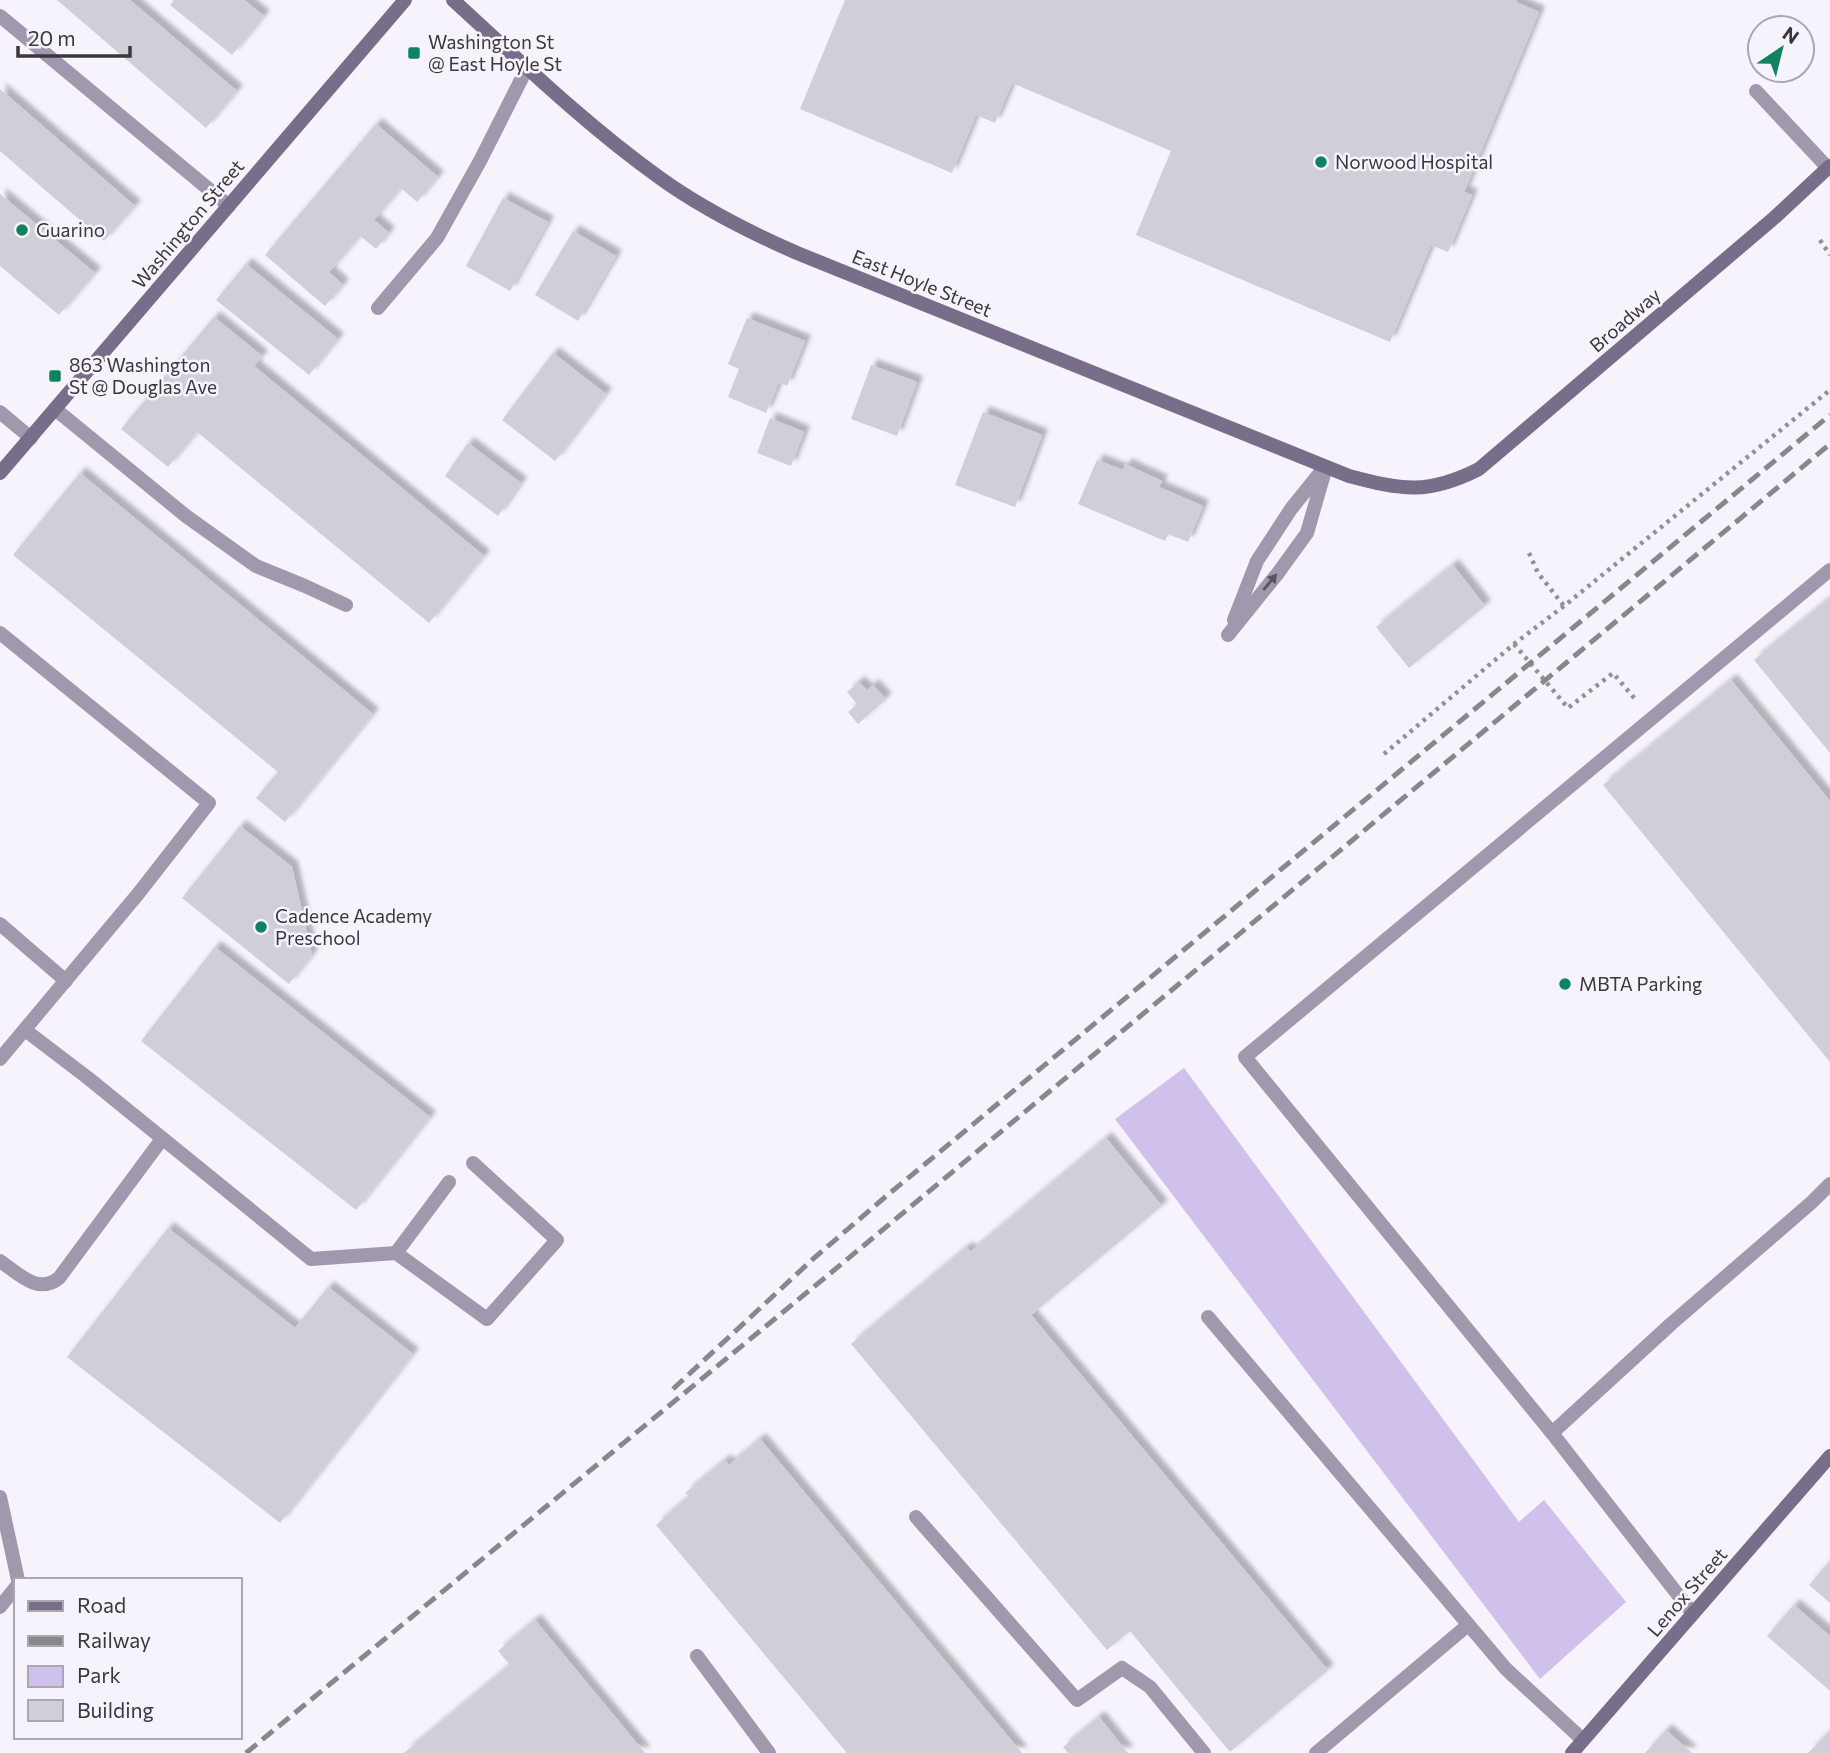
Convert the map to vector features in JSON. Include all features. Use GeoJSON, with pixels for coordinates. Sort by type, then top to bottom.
{"type":"FeatureCollection","features":[{"type":"Feature","properties":{"kind":"street","name":"Washington Street"},"geometry":{"type":"LineString","coordinates":[[0,473],[405,0]]}},
{"type":"Feature","properties":{"kind":"street","name":"East Hoyle Street"},"geometry":{"type":"LineString","coordinates":[[453,0],[527,68],[620,147],[661,179],[750,232],[1349,476],[1387,486],[1415,489],[1436,486]]}},
{"type":"Feature","properties":{"kind":"street"},"geometry":{"type":"LineString","coordinates":[[0,16],[229,206]]}},
{"type":"Feature","properties":{"kind":"street"},"geometry":{"type":"LineString","coordinates":[[378,307],[437,238],[527,68]]}},
{"type":"Feature","properties":{"kind":"street"},"geometry":{"type":"LineString","coordinates":[[1756,92],[1829,167]]}},
{"type":"Feature","properties":{"kind":"street","name":"Broadway"},"geometry":{"type":"LineString","coordinates":[[1436,486],[1479,469],[1498,454],[1774,218],[1829,167]]}},
{"type":"Feature","properties":{"kind":"street"},"geometry":{"type":"LineString","coordinates":[[55,409],[186,516],[256,566],[346,605]]}},
{"type":"Feature","properties":{"kind":"street"},"geometry":{"type":"LineString","coordinates":[[0,412],[31,438]]}},
{"type":"Feature","properties":{"kind":"street"},"geometry":{"type":"LineString","coordinates":[[1326,467],[1307,533],[1228,635],[1256,561],[1291,509],[1326,467]]}},
{"type":"Feature","properties":{"kind":"street"},"geometry":{"type":"LineString","coordinates":[[1693,1614],[1552,1433],[1244,1057],[1830,570]]}},
{"type":"Feature","properties":{"kind":"street"},"geometry":{"type":"LineString","coordinates":[[0,633],[209,803],[0,1059]]}},
{"type":"Feature","properties":{"kind":"street"},"geometry":{"type":"LineString","coordinates":[[0,925],[66,981]]}},
{"type":"Feature","properties":{"kind":"street"},"geometry":{"type":"LineString","coordinates":[[25,1030],[311,1259],[396,1253],[487,1319],[557,1240],[473,1163]]}},
{"type":"Feature","properties":{"kind":"street"},"geometry":{"type":"LineString","coordinates":[[0,1261],[37,1285],[51,1284],[59,1278],[162,1139]]}},
{"type":"Feature","properties":{"kind":"street"},"geometry":{"type":"LineString","coordinates":[[396,1253],[449,1182]]}},
{"type":"Feature","properties":{"kind":"street"},"geometry":{"type":"LineString","coordinates":[[1552,1433],[1830,1184]]}},
{"type":"Feature","properties":{"kind":"street"},"geometry":{"type":"LineString","coordinates":[[1208,1317],[1506,1670],[1583,1740]]}},
{"type":"Feature","properties":{"kind":"street","name":"Lenox Street"},"geometry":{"type":"LineString","coordinates":[[1572,1753],[1830,1455]]}},
{"type":"Feature","properties":{"kind":"street"},"geometry":{"type":"LineString","coordinates":[[0,1497],[18,1578]]}},
{"type":"Feature","properties":{"kind":"street"},"geometry":{"type":"LineString","coordinates":[[916,1517],[1077,1700],[1122,1668],[1150,1687],[1204,1753]]}},
{"type":"Feature","properties":{"kind":"street"},"geometry":{"type":"LineString","coordinates":[[0,1607],[14,1590]]}},
{"type":"Feature","properties":{"kind":"street"},"geometry":{"type":"LineString","coordinates":[[1316,1753],[1468,1625]]}},
{"type":"Feature","properties":{"kind":"street"},"geometry":{"type":"LineString","coordinates":[[697,1656],[769,1753]]}},
{"type":"Feature","properties":{"kind":"path"},"geometry":{"type":"LineString","coordinates":[[1821,240],[1830,255]]}},
{"type":"Feature","properties":{"kind":"path"},"geometry":{"type":"LineString","coordinates":[[1384,754],[1514,644],[1830,390]]}},
{"type":"Feature","properties":{"kind":"path"},"geometry":{"type":"LineString","coordinates":[[1529,553],[1538,573],[1564,606]]}},
{"type":"Feature","properties":{"kind":"path"},"geometry":{"type":"LineString","coordinates":[[1514,644],[1568,708],[1613,673],[1652,719]]}},
{"type":"Feature","properties":{"kind":"green space"},"geometry":{"type":"Polygon","coordinates":[[[1184,1068],[1519,1522],[1544,1500],[1626,1602],[1540,1679],[1115,1119],[1184,1068]]]}},
{"type":"Feature","properties":{"kind":"building"},"geometry":{"type":"Polygon","coordinates":[[[57,0],[130,0],[237,91],[206,128],[57,0]]]}},
{"type":"Feature","properties":{"kind":"building"},"geometry":{"type":"Polygon","coordinates":[[[174,0],[244,0],[264,16],[232,55],[170,5],[174,0]]]}},
{"type":"Feature","properties":{"kind":"building","name":"Norwood Hospital"},"geometry":{"type":"Polygon","coordinates":[[[845,0],[1517,0],[1516,2],[1539,12],[1464,192],[1472,195],[1448,252],[1431,245],[1390,342],[1136,235],[1171,151],[1012,83],[995,123],[976,115],[952,173],[800,109],[845,0]]]}},
{"type":"Feature","properties":{"kind":"building"},"geometry":{"type":"Polygon","coordinates":[[[0,89],[135,206],[104,241],[0,151],[0,89]]]}},
{"type":"Feature","properties":{"kind":"building"},"geometry":{"type":"Polygon","coordinates":[[[376,124],[438,177],[417,202],[401,188],[374,220],[389,233],[376,249],[360,236],[329,272],[343,285],[325,306],[265,255],[376,124]]]}},
{"type":"Feature","properties":{"kind":"building","name":"Guarino"},"geometry":{"type":"Polygon","coordinates":[[[0,194],[95,273],[59,315],[0,266],[0,194]]]}},
{"type":"Feature","properties":{"kind":"building"},"geometry":{"type":"Polygon","coordinates":[[[503,198],[548,222],[510,291],[466,266],[503,198]]]}},
{"type":"Feature","properties":{"kind":"building"},"geometry":{"type":"Polygon","coordinates":[[[573,231],[616,256],[578,321],[535,295],[573,231]]]}},
{"type":"Feature","properties":{"kind":"building"},"geometry":{"type":"Polygon","coordinates":[[[246,264],[338,339],[309,375],[216,300],[246,264]]]}},
{"type":"Feature","properties":{"kind":"building"},"geometry":{"type":"Polygon","coordinates":[[[214,317],[262,356],[254,366],[484,556],[429,623],[197,432],[168,467],[121,429],[214,317]]]}},
{"type":"Feature","properties":{"kind":"building"},"geometry":{"type":"Polygon","coordinates":[[[747,318],[805,341],[787,386],[779,382],[766,413],[728,397],[739,369],[728,364],[747,318]]]}},
{"type":"Feature","properties":{"kind":"building"},"geometry":{"type":"Polygon","coordinates":[[[553,353],[606,394],[555,461],[502,420],[553,353]]]}},
{"type":"Feature","properties":{"kind":"building"},"geometry":{"type":"Polygon","coordinates":[[[871,365],[917,382],[897,436],[851,419],[871,365]]]}},
{"type":"Feature","properties":{"kind":"building"},"geometry":{"type":"Polygon","coordinates":[[[983,412],[1042,435],[1015,507],[955,485],[983,412]]]}},
{"type":"Feature","properties":{"kind":"building"},"geometry":{"type":"Polygon","coordinates":[[[770,418],[804,432],[791,466],[757,453],[770,418]]]}},
{"type":"Feature","properties":{"kind":"building"},"geometry":{"type":"Polygon","coordinates":[[[468,443],[521,483],[498,516],[445,476],[468,443]]]}},
{"type":"Feature","properties":{"kind":"building"},"geometry":{"type":"Polygon","coordinates":[[[1097,460],[1123,470],[1125,464],[1162,481],[1159,487],[1203,506],[1188,542],[1168,534],[1165,541],[1078,504],[1097,460]]]}},
{"type":"Feature","properties":{"kind":"building"},"geometry":{"type":"Polygon","coordinates":[[[80,473],[373,714],[285,822],[256,798],[278,772],[13,555],[80,473]]]}},
{"type":"Feature","properties":{"kind":"building"},"geometry":{"type":"Polygon","coordinates":[[[1453,565],[1485,606],[1409,668],[1376,627],[1453,565]]]}},
{"type":"Feature","properties":{"kind":"building"},"geometry":{"type":"Polygon","coordinates":[[[1830,598],[1830,753],[1754,660],[1830,598]]]}},
{"type":"Feature","properties":{"kind":"building"},"geometry":{"type":"Polygon","coordinates":[[[1731,680],[1830,801],[1830,1062],[1603,785],[1731,680]]]}},
{"type":"Feature","properties":{"kind":"building"},"geometry":{"type":"Polygon","coordinates":[[[859,682],[867,690],[873,685],[886,699],[858,724],[848,712],[857,704],[847,692],[859,682]]]}},
{"type":"Feature","properties":{"kind":"building","name":"Cadence Academy Preschool"},"geometry":{"type":"Polygon","coordinates":[[[240,826],[292,867],[312,955],[289,984],[182,898],[240,826]]]}},
{"type":"Feature","properties":{"kind":"building"},"geometry":{"type":"Polygon","coordinates":[[[215,947],[430,1117],[356,1210],[141,1041],[215,947]]]}},
{"type":"Feature","properties":{"kind":"building"},"geometry":{"type":"Polygon","coordinates":[[[1106,1138],[1162,1206],[1031,1315],[1328,1670],[1230,1752],[1130,1631],[1107,1650],[851,1344],[967,1247],[970,1252],[1106,1138]]]}},
{"type":"Feature","properties":{"kind":"building"},"geometry":{"type":"Polygon","coordinates":[[[168,1228],[295,1328],[328,1287],[413,1354],[280,1523],[67,1357],[168,1228]]]}},
{"type":"Feature","properties":{"kind":"building"},"geometry":{"type":"Polygon","coordinates":[[[760,1439],[1022,1753],[847,1753],[656,1525],[689,1496],[685,1493],[725,1460],[729,1465],[760,1439]]]}},
{"type":"Feature","properties":{"kind":"building"},"geometry":{"type":"Polygon","coordinates":[[[1830,1561],[1830,1603],[1809,1585],[1830,1561]]]}},
{"type":"Feature","properties":{"kind":"building"},"geometry":{"type":"Polygon","coordinates":[[[1794,1605],[1830,1636],[1830,1691],[1767,1636],[1794,1605]]]}},
{"type":"Feature","properties":{"kind":"building"},"geometry":{"type":"Polygon","coordinates":[[[535,1620],[645,1753],[404,1753],[510,1665],[498,1651],[535,1620]]]}},
{"type":"Feature","properties":{"kind":"building"},"geometry":{"type":"Polygon","coordinates":[[[1099,1717],[1128,1753],[1068,1753],[1063,1747],[1099,1717]]]}},
{"type":"Feature","properties":{"kind":"building"},"geometry":{"type":"Polygon","coordinates":[[[1666,1730],[1692,1753],[1645,1753],[1666,1730]]]}},
{"type":"Feature","properties":{"kind":"building"},"geometry":{"type":"Polygon","coordinates":[[[1830,1731],[1830,1753],[1808,1753],[1830,1731]]]}},
{"type":"Feature","properties":{"kind":"railway"},"geometry":{"type":"LineString","coordinates":[[673,1389],[813,1259],[884,1198],[1830,415]]}},
{"type":"Feature","properties":{"kind":"railway"},"geometry":{"type":"LineString","coordinates":[[246,1753],[827,1276],[1830,444]]}},
{"type":"Feature","properties":{"kind":"place","name":"Washington St @ East Hoyle St"},"geometry":{"type":"Point","coordinates":[414,53]}},
{"type":"Feature","properties":{"kind":"place","name":"Norwood Hospital"},"geometry":{"type":"Point","coordinates":[1321,162]}},
{"type":"Feature","properties":{"kind":"place","name":"Guarino"},"geometry":{"type":"Point","coordinates":[22,230]}},
{"type":"Feature","properties":{"kind":"place","name":"863 Washington St @ Douglas Ave"},"geometry":{"type":"Point","coordinates":[55,376]}},
{"type":"Feature","properties":{"kind":"place","name":"Cadence Academy Preschool"},"geometry":{"type":"Point","coordinates":[261,927]}},
{"type":"Feature","properties":{"kind":"place","name":"MBTA Parking"},"geometry":{"type":"Point","coordinates":[1565,984]}}]}
